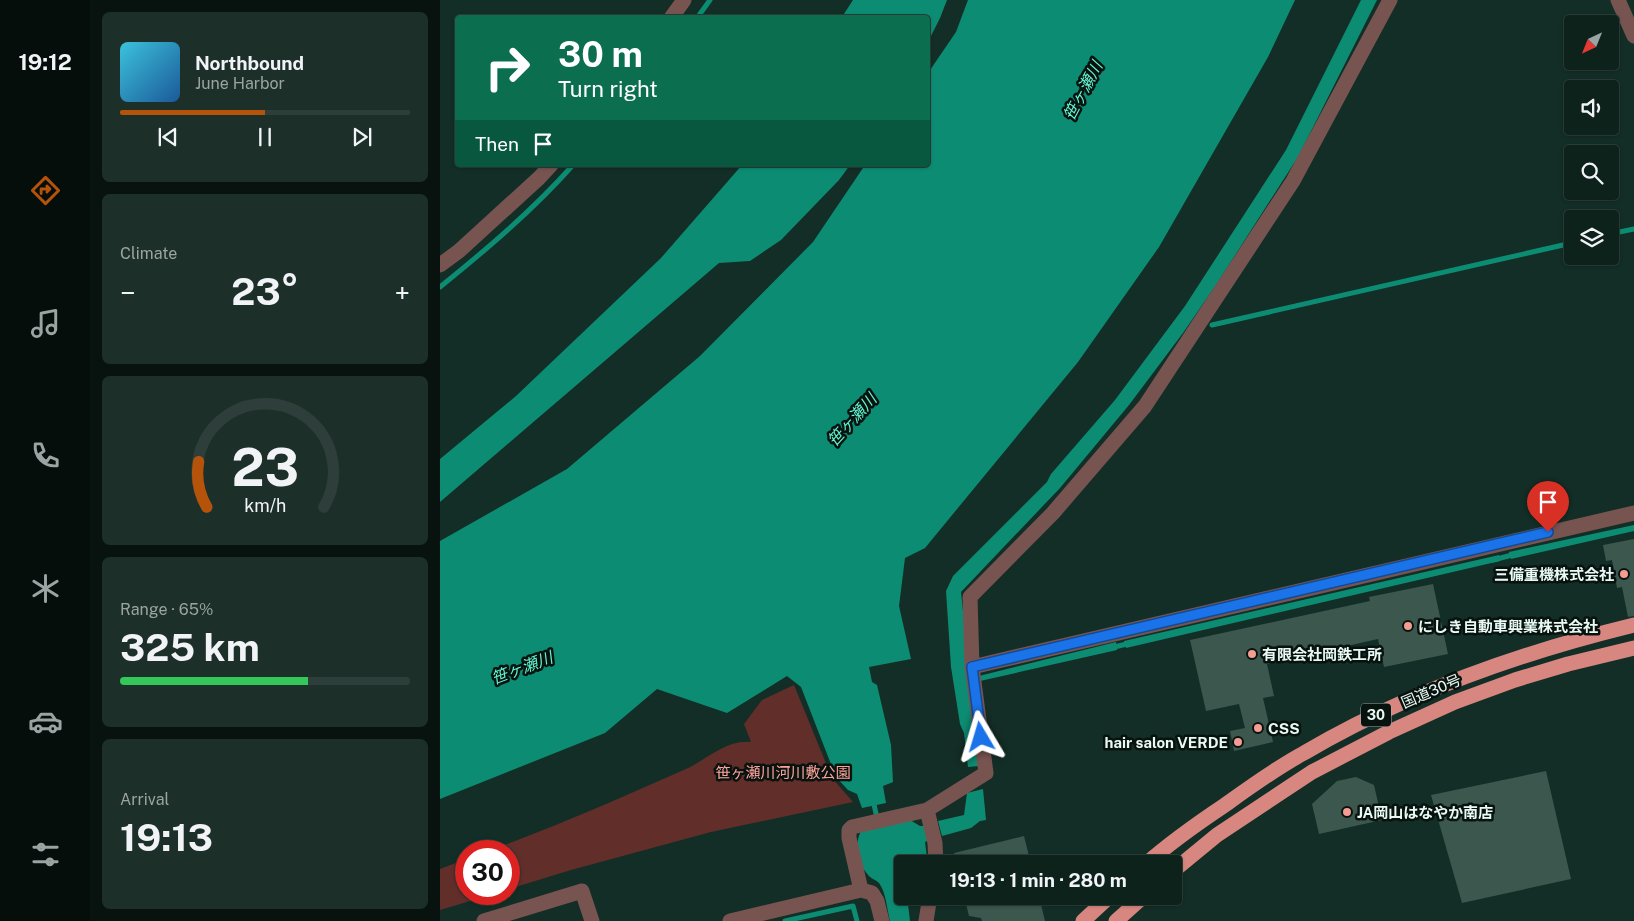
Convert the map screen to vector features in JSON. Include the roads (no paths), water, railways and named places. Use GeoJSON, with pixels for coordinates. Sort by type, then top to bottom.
{"type":"FeatureCollection","features":[{"type":"Feature","properties":{"kind":"highway","name":"国道30号"},"geometry":{"type":"LineString","coordinates":[[1158,855],[1205,818],[1256,783],[1304,753],[1383,712],[1451,682],[1510,660],[1634,625]]}},
{"type":"Feature","properties":{"kind":"highway","name":"国道30号"},"geometry":{"type":"LineString","coordinates":[[1182,864],[1218,835],[1312,772],[1389,732],[1455,702],[1515,680],[1568,664],[1634,648]]}},
{"type":"Feature","properties":{"kind":"highway"},"geometry":{"type":"LineString","coordinates":[[1083,921],[1100,905]]}},
{"type":"Feature","properties":{"kind":"highway"},"geometry":{"type":"LineString","coordinates":[[1116,921],[1134,905]]}},
{"type":"Feature","properties":{"kind":"street"},"geometry":{"type":"LineString","coordinates":[[673,15],[684,0]]}},
{"type":"Feature","properties":{"kind":"street"},"geometry":{"type":"LineString","coordinates":[[861,890],[849,838],[849,830],[852,827],[893,816],[928,816],[974,780],[986,773],[973,675],[970,597],[1053,513],[1145,406],[1293,181],[1390,0]]}},
{"type":"Feature","properties":{"kind":"street"},"geometry":{"type":"LineString","coordinates":[[1618,0],[1634,36]]}},
{"type":"Feature","properties":{"kind":"street"},"geometry":{"type":"LineString","coordinates":[[440,265],[467,244],[540,178],[549,167]]}},
{"type":"Feature","properties":{"kind":"street"},"geometry":{"type":"LineString","coordinates":[[973,675],[1634,513]]}},
{"type":"Feature","properties":{"kind":"street"},"geometry":{"type":"LineString","coordinates":[[928,816],[935,843],[936,855]]}},
{"type":"Feature","properties":{"kind":"street"},"geometry":{"type":"LineString","coordinates":[[730,921],[861,890],[872,894],[877,901],[882,921]]}},
{"type":"Feature","properties":{"kind":"street"},"geometry":{"type":"LineString","coordinates":[[493,920],[582,891],[592,921]]}},
{"type":"Feature","properties":{"kind":"street"},"geometry":{"type":"LineString","coordinates":[[926,921],[929,905]]}},
{"type":"Feature","properties":{"kind":"water"},"geometry":{"type":"Polygon","coordinates":[[[853,0],[947,0],[930,38],[930,15],[843,15],[853,0]]]}},
{"type":"Feature","properties":{"kind":"water","name":"笹ヶ瀬川"},"geometry":{"type":"Polygon","coordinates":[[[968,0],[1295,0],[1268,57],[1159,247],[1078,362],[925,548],[905,558],[899,606],[911,659],[869,667],[872,682],[877,685],[891,745],[893,782],[883,786],[886,803],[862,808],[857,794],[848,790],[836,777],[801,687],[787,676],[727,713],[657,689],[605,733],[440,799],[440,541],[567,469],[700,356],[813,242],[864,167],[930,167],[930,70],[956,32],[968,0]]]}},
{"type":"Feature","properties":{"kind":"water"},"geometry":{"type":"Polygon","coordinates":[[[1361,0],[1377,0],[1298,157],[1216,285],[1129,405],[1060,488],[961,592],[979,766],[968,767],[964,733],[960,724],[951,667],[946,591],[953,576],[1047,482],[1051,474],[1115,400],[1185,306],[1286,150],[1361,0]]]}},
{"type":"Feature","properties":{"kind":"water"},"geometry":{"type":"Polygon","coordinates":[[[740,167],[849,167],[839,180],[781,240],[750,261],[719,263],[440,502],[440,459],[516,396],[661,258],[740,167]]]}},
{"type":"Feature","properties":{"kind":"water"},"geometry":{"type":"Polygon","coordinates":[[[1634,525],[1634,531],[1511,559],[1509,552],[1634,525]]]}},
{"type":"Feature","properties":{"kind":"water"},"geometry":{"type":"Polygon","coordinates":[[[1499,555],[1500,561],[1126,648],[1124,641],[1499,555]]]}},
{"type":"Feature","properties":{"kind":"water"},"geometry":{"type":"Polygon","coordinates":[[[1116,642],[1117,650],[980,681],[979,676],[1116,642]]]}},
{"type":"Feature","properties":{"kind":"water"},"geometry":{"type":"Polygon","coordinates":[[[983,789],[986,820],[980,821],[971,828],[942,836],[938,821],[964,815],[967,793],[983,789]]]}},
{"type":"Feature","properties":{"kind":"water"},"geometry":{"type":"Polygon","coordinates":[[[905,817],[920,826],[925,826],[929,840],[925,842],[927,855],[894,855],[894,905],[908,905],[910,921],[890,921],[885,896],[879,883],[870,877],[861,864],[857,845],[864,826],[905,817]]]}},
{"type":"Feature","properties":{"kind":"waterway"},"geometry":{"type":"LineString","coordinates":[[699,15],[710,0]]}},
{"type":"Feature","properties":{"kind":"waterway"},"geometry":{"type":"LineString","coordinates":[[440,287],[509,229],[571,167]]}},
{"type":"Feature","properties":{"kind":"waterway"},"geometry":{"type":"LineString","coordinates":[[1619,232],[1634,229]]}},
{"type":"Feature","properties":{"kind":"waterway"},"geometry":{"type":"LineString","coordinates":[[1212,325],[1564,245]]}},
{"type":"Feature","properties":{"kind":"waterway"},"geometry":{"type":"LineString","coordinates":[[1493,560],[1516,554]]}},
{"type":"Feature","properties":{"kind":"waterway"},"geometry":{"type":"LineString","coordinates":[[1110,648],[1131,643]]}},
{"type":"Feature","properties":{"kind":"waterway"},"geometry":{"type":"LineString","coordinates":[[873,800],[877,818]]}},
{"type":"Feature","properties":{"kind":"waterway"},"geometry":{"type":"LineString","coordinates":[[785,921],[853,906],[857,921]]}},
{"type":"Feature","properties":{"kind":"place","name":"三備重機株式会社"},"geometry":{"type":"Point","coordinates":[1624,574]}},
{"type":"Feature","properties":{"kind":"place","name":"にしき自動車興業株式会社"},"geometry":{"type":"Point","coordinates":[1408,626]}},
{"type":"Feature","properties":{"kind":"place","name":"有限会社岡鉄工所"},"geometry":{"type":"Point","coordinates":[1252,654]}},
{"type":"Feature","properties":{"kind":"place","name":"CSS"},"geometry":{"type":"Point","coordinates":[1258,728]}},
{"type":"Feature","properties":{"kind":"place","name":"hair salon VERDE"},"geometry":{"type":"Point","coordinates":[1238,742]}},
{"type":"Feature","properties":{"kind":"place","name":"JA岡山はなやか南店"},"geometry":{"type":"Point","coordinates":[1347,812]}},
{"type":"Feature","properties":{"kind":"park label","name":"笹ヶ瀬川河川敷公園"},"geometry":{"type":"Point","coordinates":[783,772]}}]}
